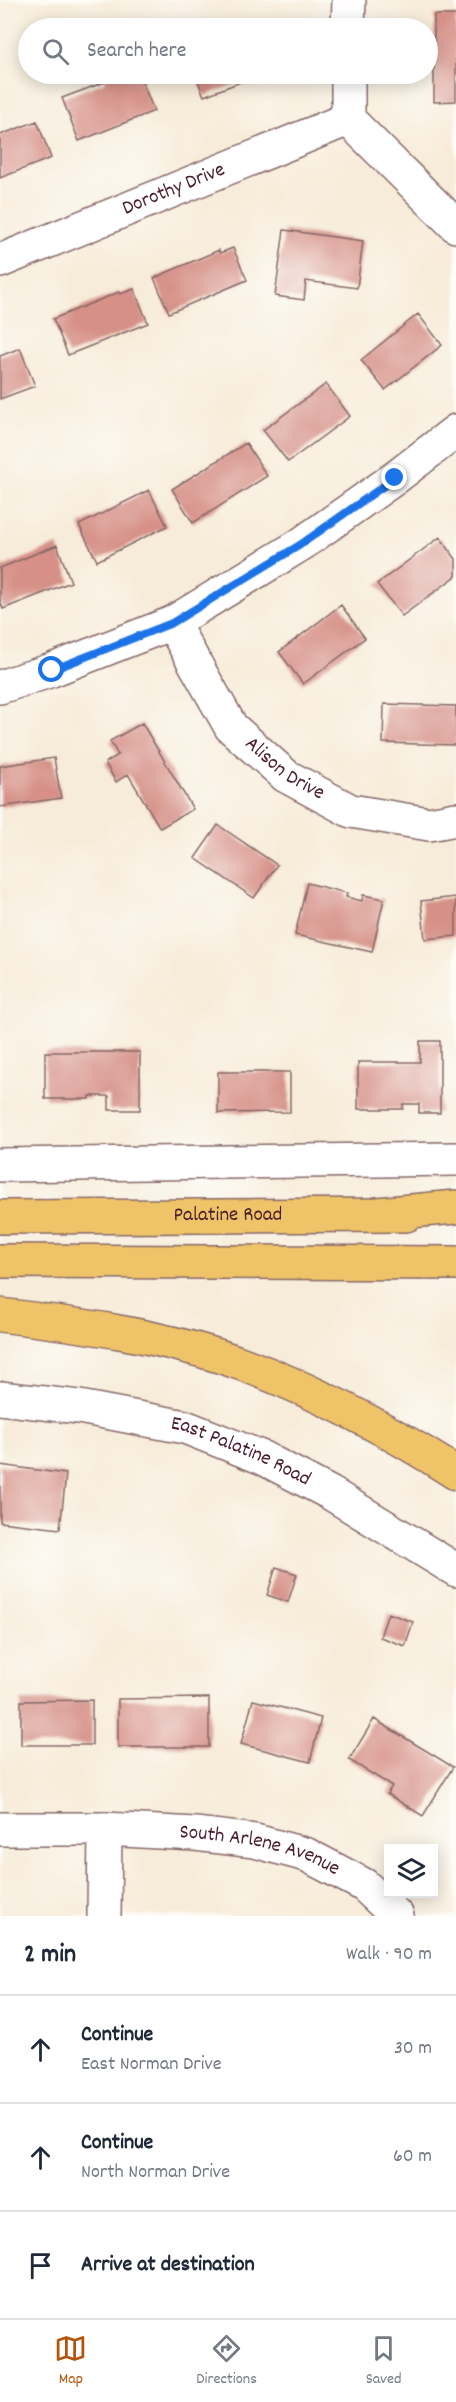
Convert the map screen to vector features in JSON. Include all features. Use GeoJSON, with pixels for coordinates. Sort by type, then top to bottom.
{"type":"FeatureCollection","features":[{"type":"Feature","properties":{"kind":"main road"},"geometry":{"type":"LineString","coordinates":[[377,1214],[456,1207]]}},
{"type":"Feature","properties":{"kind":"main road","name":"Palatine Road"},"geometry":{"type":"LineString","coordinates":[[0,1217],[377,1214],[456,1216]]}},
{"type":"Feature","properties":{"kind":"main road"},"geometry":{"type":"LineString","coordinates":[[0,1261],[456,1263]]}},
{"type":"Feature","properties":{"kind":"main road"},"geometry":{"type":"LineString","coordinates":[[0,1315],[123,1333],[181,1346],[244,1365],[310,1392],[369,1420],[456,1473]]}},
{"type":"Feature","properties":{"kind":"street"},"geometry":{"type":"LineString","coordinates":[[348,0],[348,18]]}},
{"type":"Feature","properties":{"kind":"street"},"geometry":{"type":"LineString","coordinates":[[348,84],[348,119],[456,226]]}},
{"type":"Feature","properties":{"kind":"street","name":"Dorothy Drive"},"geometry":{"type":"LineString","coordinates":[[0,261],[348,119]]}},
{"type":"Feature","properties":{"kind":"street"},"geometry":{"type":"LineString","coordinates":[[0,687],[52,670],[172,623],[300,545],[395,478],[456,431]]}},
{"type":"Feature","properties":{"kind":"street","name":"Alison Drive"},"geometry":{"type":"LineString","coordinates":[[172,623],[231,727],[286,776],[351,811],[429,824],[456,819]]}},
{"type":"Feature","properties":{"kind":"street"},"geometry":{"type":"LineString","coordinates":[[0,1165],[456,1159]]}},
{"type":"Feature","properties":{"kind":"street","name":"East Palatine Road"},"geometry":{"type":"LineString","coordinates":[[0,1398],[79,1407],[185,1427],[263,1458],[330,1493],[456,1570]]}},
{"type":"Feature","properties":{"kind":"street","name":"South Arlene Avenue"},"geometry":{"type":"LineString","coordinates":[[0,1829],[105,1829],[195,1833],[255,1841],[307,1855],[364,1885],[397,1916]]}},
{"type":"Feature","properties":{"kind":"street"},"geometry":{"type":"LineString","coordinates":[[104,1916],[105,1829]]}},
{"type":"Feature","properties":{"kind":"building"},"geometry":{"type":"Polygon","coordinates":[[[434,15],[456,15],[456,101],[434,102],[434,84],[438,84],[438,18],[434,18],[434,15]]]}},
{"type":"Feature","properties":{"kind":"building"},"geometry":{"type":"Polygon","coordinates":[[[100,84],[143,84],[154,111],[79,141],[62,98],[100,84]]]}},
{"type":"Feature","properties":{"kind":"building"},"geometry":{"type":"Polygon","coordinates":[[[199,84],[235,84],[204,96],[199,84]]]}},
{"type":"Feature","properties":{"kind":"building"},"geometry":{"type":"Polygon","coordinates":[[[37,121],[51,158],[0,178],[0,135],[37,121]]]}},
{"type":"Feature","properties":{"kind":"building"},"geometry":{"type":"Polygon","coordinates":[[[284,230],[363,241],[357,288],[306,281],[304,300],[275,296],[284,230]]]}},
{"type":"Feature","properties":{"kind":"building"},"geometry":{"type":"Polygon","coordinates":[[[233,248],[247,280],[169,313],[154,278],[219,250],[220,253],[233,248]]]}},
{"type":"Feature","properties":{"kind":"building"},"geometry":{"type":"Polygon","coordinates":[[[134,289],[148,323],[68,355],[53,319],[119,292],[120,294],[134,289]]]}},
{"type":"Feature","properties":{"kind":"building"},"geometry":{"type":"Polygon","coordinates":[[[418,314],[442,345],[385,390],[361,360],[418,314]]]}},
{"type":"Feature","properties":{"kind":"building"},"geometry":{"type":"Polygon","coordinates":[[[20,348],[35,386],[0,399],[0,356],[20,348]]]}},
{"type":"Feature","properties":{"kind":"building"},"geometry":{"type":"Polygon","coordinates":[[[326,384],[350,416],[288,462],[263,430],[326,384]]]}},
{"type":"Feature","properties":{"kind":"building"},"geometry":{"type":"Polygon","coordinates":[[[246,443],[267,476],[193,523],[172,489],[246,443]]]}},
{"type":"Feature","properties":{"kind":"building"},"geometry":{"type":"Polygon","coordinates":[[[149,490],[167,526],[97,561],[79,525],[149,490]]]}},
{"type":"Feature","properties":{"kind":"building"},"geometry":{"type":"Polygon","coordinates":[[[440,537],[456,559],[456,576],[402,616],[377,584],[440,537]]]}},
{"type":"Feature","properties":{"kind":"building"},"geometry":{"type":"Polygon","coordinates":[[[57,545],[71,582],[3,609],[0,600],[0,568],[57,545]]]}},
{"type":"Feature","properties":{"kind":"building"},"geometry":{"type":"Polygon","coordinates":[[[341,605],[365,638],[303,684],[279,652],[341,605]]]}},
{"type":"Feature","properties":{"kind":"building"},"geometry":{"type":"Polygon","coordinates":[[[384,704],[456,706],[456,745],[383,743],[384,704]]]}},
{"type":"Feature","properties":{"kind":"building"},"geometry":{"type":"Polygon","coordinates":[[[142,723],[193,809],[160,828],[128,774],[116,782],[105,763],[118,755],[110,741],[142,723]]]}},
{"type":"Feature","properties":{"kind":"building"},"geometry":{"type":"Polygon","coordinates":[[[54,758],[61,798],[0,807],[0,766],[54,758]]]}},
{"type":"Feature","properties":{"kind":"building"},"geometry":{"type":"Polygon","coordinates":[[[218,825],[277,865],[254,898],[195,858],[218,825]]]}},
{"type":"Feature","properties":{"kind":"building"},"geometry":{"type":"Polygon","coordinates":[[[307,883],[347,893],[346,897],[362,901],[363,895],[384,899],[372,952],[295,935],[307,883]]]}},
{"type":"Feature","properties":{"kind":"building"},"geometry":{"type":"Polygon","coordinates":[[[456,897],[456,936],[425,939],[421,901],[456,897]]]}},
{"type":"Feature","properties":{"kind":"building"},"geometry":{"type":"Polygon","coordinates":[[[420,1041],[440,1041],[440,1113],[419,1113],[419,1104],[403,1104],[403,1109],[358,1109],[358,1062],[420,1062],[420,1041]]]}},
{"type":"Feature","properties":{"kind":"building"},"geometry":{"type":"Polygon","coordinates":[[[45,1052],[140,1052],[140,1110],[109,1110],[109,1096],[90,1096],[90,1099],[45,1099],[45,1052]]]}},
{"type":"Feature","properties":{"kind":"building"},"geometry":{"type":"Polygon","coordinates":[[[218,1072],[290,1072],[290,1112],[218,1113],[218,1072]]]}},
{"type":"Feature","properties":{"kind":"building"},"geometry":{"type":"Polygon","coordinates":[[[0,1465],[66,1474],[60,1529],[0,1522],[0,1465]]]}},
{"type":"Feature","properties":{"kind":"building"},"geometry":{"type":"Polygon","coordinates":[[[276,1567],[297,1574],[288,1602],[267,1595],[276,1567]]]}},
{"type":"Feature","properties":{"kind":"building"},"geometry":{"type":"Polygon","coordinates":[[[388,1613],[413,1622],[405,1646],[380,1637],[388,1613]]]}},
{"type":"Feature","properties":{"kind":"building"},"geometry":{"type":"Polygon","coordinates":[[[209,1698],[209,1747],[118,1747],[118,1699],[209,1698]]]}},
{"type":"Feature","properties":{"kind":"building"},"geometry":{"type":"Polygon","coordinates":[[[92,1700],[92,1745],[21,1745],[21,1701],[92,1700]]]}},
{"type":"Feature","properties":{"kind":"building"},"geometry":{"type":"Polygon","coordinates":[[[253,1700],[321,1718],[310,1762],[241,1744],[253,1700]]]}},
{"type":"Feature","properties":{"kind":"building"},"geometry":{"type":"Polygon","coordinates":[[[374,1719],[453,1767],[423,1816],[387,1794],[392,1786],[349,1760],[374,1719]]]}},
{"type":"Feature","properties":{"kind":"route"},"geometry":{"type":"LineString","coordinates":[[52,670],[172,623],[300,545],[395,478]]}}]}
